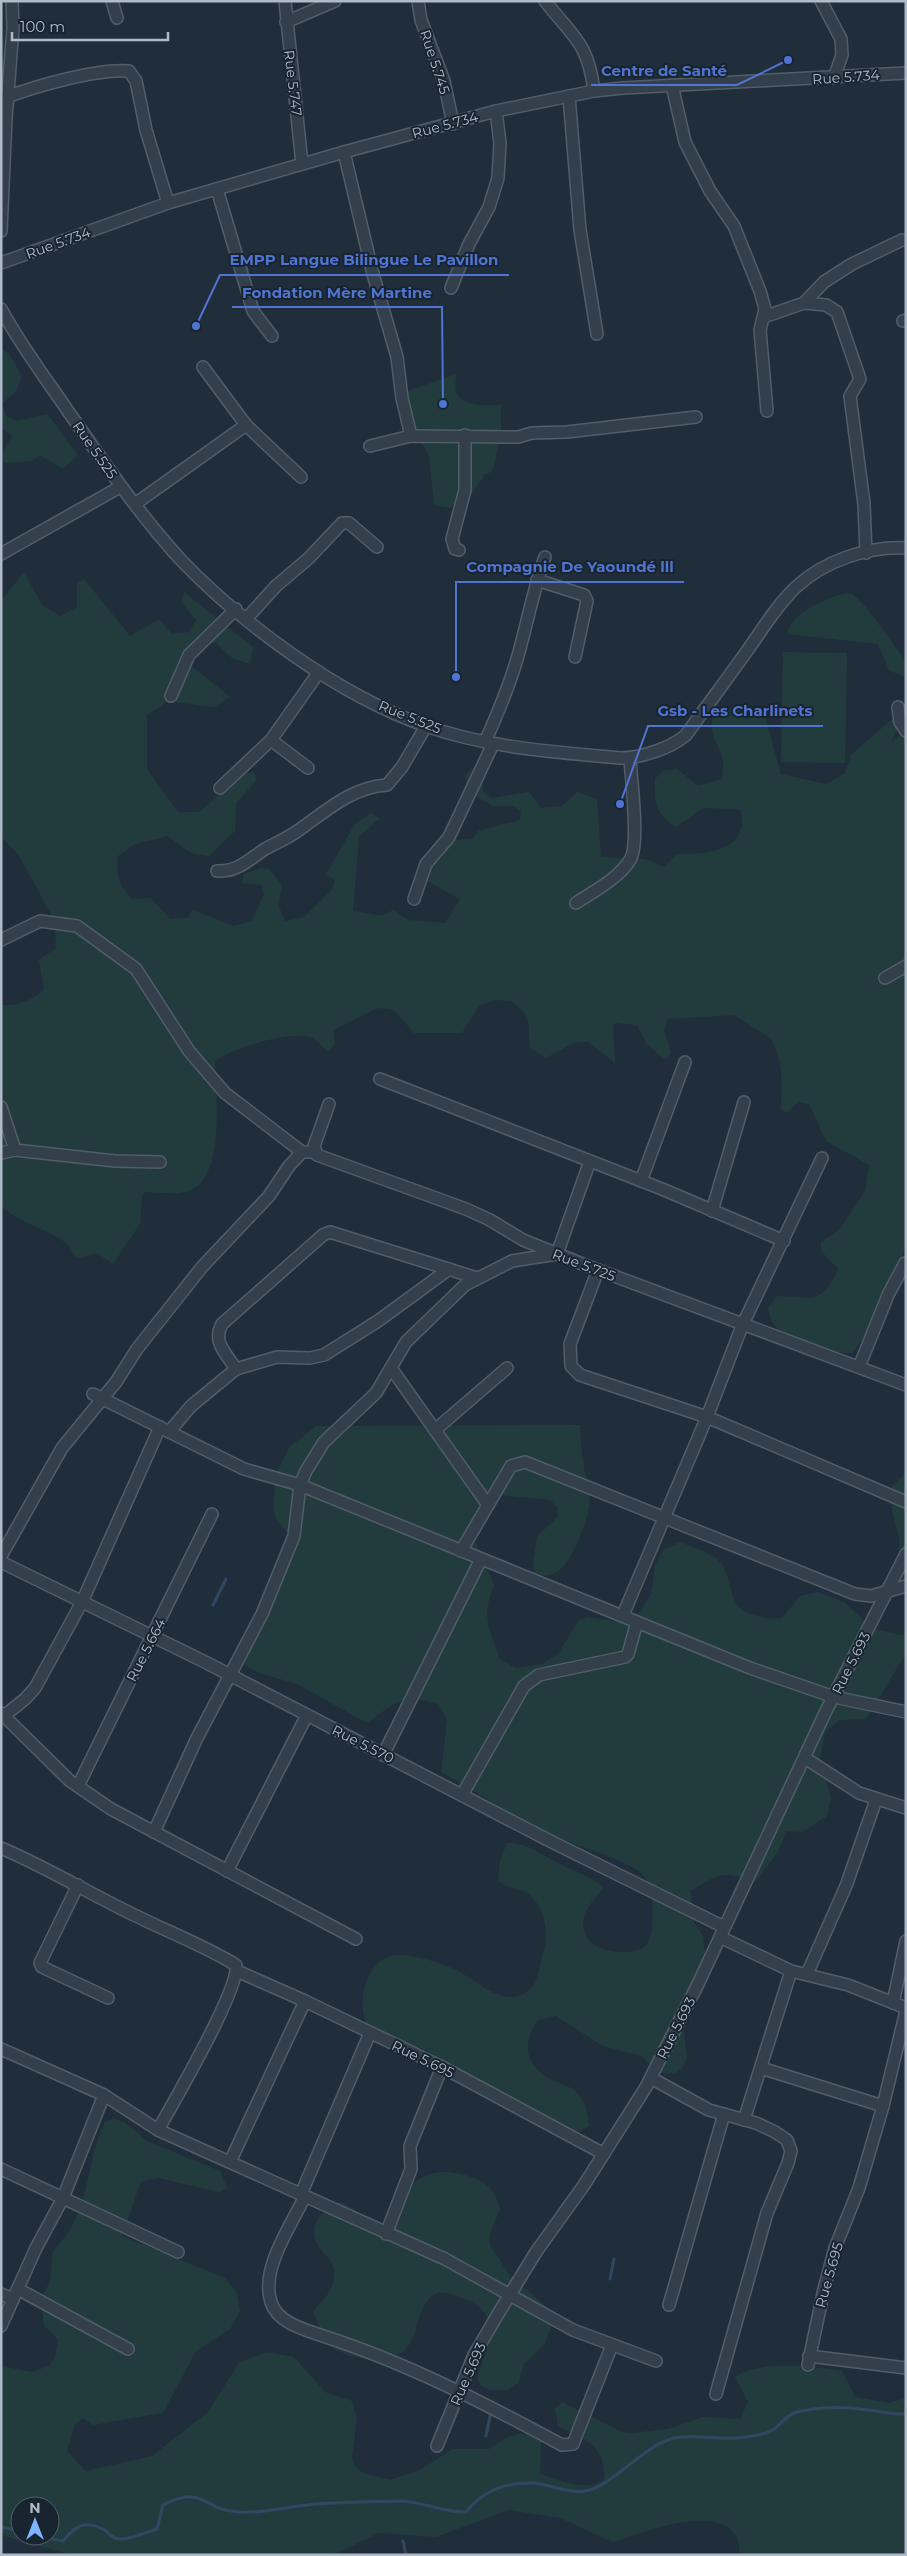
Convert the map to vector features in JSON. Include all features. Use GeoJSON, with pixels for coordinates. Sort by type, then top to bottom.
{"type":"FeatureCollection","features":[{"type":"Feature","properties":{"kind":"street"},"geometry":{"type":"LineString","coordinates":[[1,231],[4,97],[13,28],[12,1]]}},
{"type":"Feature","properties":{"kind":"street"},"geometry":{"type":"LineString","coordinates":[[112,1],[117,18]]}},
{"type":"Feature","properties":{"kind":"street","name":"Rue 5.747"},"geometry":{"type":"LineString","coordinates":[[285,1],[302,164]]}},
{"type":"Feature","properties":{"kind":"street"},"geometry":{"type":"LineString","coordinates":[[286,22],[335,1]]}},
{"type":"Feature","properties":{"kind":"street","name":"Rue 5.745"},"geometry":{"type":"LineString","coordinates":[[418,1],[421,20],[444,81],[452,124]]}},
{"type":"Feature","properties":{"kind":"street"},"geometry":{"type":"LineString","coordinates":[[545,1],[586,52],[592,71],[594,91]]}},
{"type":"Feature","properties":{"kind":"street"},"geometry":{"type":"LineString","coordinates":[[821,1],[842,38],[842,55],[834,78]]}},
{"type":"Feature","properties":{"kind":"street"},"geometry":{"type":"LineString","coordinates":[[4,97],[117,70],[129,72],[136,81],[146,130],[168,203]]}},
{"type":"Feature","properties":{"kind":"street","name":"Rue 5.734"},"geometry":{"type":"LineString","coordinates":[[1,263],[168,203],[344,152],[496,112],[569,96],[594,91],[672,85],[906,73]]}},
{"type":"Feature","properties":{"kind":"street"},"geometry":{"type":"LineString","coordinates":[[672,85],[685,142],[700,174],[734,226],[760,291],[764,317],[760,330],[767,411]]}},
{"type":"Feature","properties":{"kind":"street"},"geometry":{"type":"LineString","coordinates":[[569,96],[578,213],[597,334]]}},
{"type":"Feature","properties":{"kind":"street"},"geometry":{"type":"LineString","coordinates":[[451,288],[469,244],[488,207],[498,178],[500,143],[496,112]]}},
{"type":"Feature","properties":{"kind":"street"},"geometry":{"type":"LineString","coordinates":[[344,152],[372,274],[394,349],[411,436]]}},
{"type":"Feature","properties":{"kind":"street"},"geometry":{"type":"LineString","coordinates":[[217,189],[253,311],[272,336]]}},
{"type":"Feature","properties":{"kind":"street"},"geometry":{"type":"LineString","coordinates":[[764,317],[804,302],[824,282],[852,264],[902,240]]}},
{"type":"Feature","properties":{"kind":"street"},"geometry":{"type":"LineString","coordinates":[[804,302],[826,305],[837,312],[860,379],[850,396],[864,504],[866,552]]}},
{"type":"Feature","properties":{"kind":"street","name":"Rue 5.525"},"geometry":{"type":"LineString","coordinates":[[1,309],[120,487],[181,560],[236,609],[319,672],[356,694],[426,726],[489,743],[630,758],[681,740],[796,588],[807,578],[836,562],[866,552],[906,548]]}},
{"type":"Feature","properties":{"kind":"street"},"geometry":{"type":"LineString","coordinates":[[203,368],[246,425],[301,477]]}},
{"type":"Feature","properties":{"kind":"street"},"geometry":{"type":"LineString","coordinates":[[370,446],[411,436],[518,436],[696,417]]}},
{"type":"Feature","properties":{"kind":"street"},"geometry":{"type":"LineString","coordinates":[[135,504],[246,425]]}},
{"type":"Feature","properties":{"kind":"street"},"geometry":{"type":"LineString","coordinates":[[460,550],[456,549],[452,539],[465,490],[465,435]]}},
{"type":"Feature","properties":{"kind":"street"},"geometry":{"type":"LineString","coordinates":[[1,554],[120,487]]}},
{"type":"Feature","properties":{"kind":"street"},"geometry":{"type":"LineString","coordinates":[[247,618],[276,586],[309,558],[342,523],[349,523],[377,547]]}},
{"type":"Feature","properties":{"kind":"street"},"geometry":{"type":"LineString","coordinates":[[414,899],[426,864],[449,837],[489,743],[517,658],[537,580],[545,557]]}},
{"type":"Feature","properties":{"kind":"street"},"geometry":{"type":"LineString","coordinates":[[537,580],[584,596],[587,600],[575,657]]}},
{"type":"Feature","properties":{"kind":"street"},"geometry":{"type":"LineString","coordinates":[[171,696],[190,655],[236,609]]}},
{"type":"Feature","properties":{"kind":"street"},"geometry":{"type":"LineString","coordinates":[[220,788],[271,740],[279,725],[319,672]]}},
{"type":"Feature","properties":{"kind":"street"},"geometry":{"type":"LineString","coordinates":[[898,707],[900,722],[906,731]]}},
{"type":"Feature","properties":{"kind":"street"},"geometry":{"type":"LineString","coordinates":[[217,871],[228,872],[239,868],[264,850],[298,832],[334,804],[371,786],[387,785],[402,767],[426,726]]}},
{"type":"Feature","properties":{"kind":"street"},"geometry":{"type":"LineString","coordinates":[[271,740],[308,768]]}},
{"type":"Feature","properties":{"kind":"street"},"geometry":{"type":"LineString","coordinates":[[576,903],[605,884],[631,860],[634,848],[634,835],[630,758]]}},
{"type":"Feature","properties":{"kind":"street"},"geometry":{"type":"LineString","coordinates":[[1,940],[40,922],[77,926],[136,969],[189,1051],[226,1093],[302,1152],[315,1152],[314,1146],[329,1104]]}},
{"type":"Feature","properties":{"kind":"street"},"geometry":{"type":"LineString","coordinates":[[885,978],[906,966]]}},
{"type":"Feature","properties":{"kind":"street"},"geometry":{"type":"LineString","coordinates":[[641,1181],[685,1062]]}},
{"type":"Feature","properties":{"kind":"street"},"geometry":{"type":"LineString","coordinates":[[380,1079],[641,1181],[784,1241]]}},
{"type":"Feature","properties":{"kind":"street"},"geometry":{"type":"LineString","coordinates":[[712,1211],[744,1102]]}},
{"type":"Feature","properties":{"kind":"street"},"geometry":{"type":"LineString","coordinates":[[1,1107],[15,1150]]}},
{"type":"Feature","properties":{"kind":"street"},"geometry":{"type":"LineString","coordinates":[[1,1153],[15,1150],[115,1161],[160,1162]]}},
{"type":"Feature","properties":{"kind":"street"},"geometry":{"type":"LineString","coordinates":[[1,1556],[62,1448],[98,1396],[116,1382],[137,1349],[202,1267],[269,1196],[289,1166],[302,1152]]}},
{"type":"Feature","properties":{"kind":"street","name":"Rue 5.725"},"geometry":{"type":"LineString","coordinates":[[315,1152],[317,1155],[466,1209],[490,1220],[523,1240],[557,1254],[742,1326],[906,1385]]}},
{"type":"Feature","properties":{"kind":"street"},"geometry":{"type":"LineString","coordinates":[[623,1615],[707,1417],[742,1326],[822,1158]]}},
{"type":"Feature","properties":{"kind":"street"},"geometry":{"type":"LineString","coordinates":[[154,1832],[196,1740],[262,1614],[294,1536],[300,1485],[306,1471],[324,1442],[376,1393],[406,1342],[464,1285],[512,1262],[557,1254],[590,1161]]}},
{"type":"Feature","properties":{"kind":"street"},"geometry":{"type":"LineString","coordinates":[[236,1369],[217,1340],[217,1334],[222,1324],[323,1235],[330,1232],[477,1278]]}},
{"type":"Feature","properties":{"kind":"street"},"geometry":{"type":"LineString","coordinates":[[512,1262],[523,1240]]}},
{"type":"Feature","properties":{"kind":"street"},"geometry":{"type":"LineString","coordinates":[[859,1367],[888,1295],[905,1263]]}},
{"type":"Feature","properties":{"kind":"street"},"geometry":{"type":"LineString","coordinates":[[356,1939],[111,1809],[78,1786],[3,1714],[25,1700],[35,1688],[82,1602],[164,1429],[236,1369],[278,1356],[310,1358],[324,1355],[378,1321],[448,1269]]}},
{"type":"Feature","properties":{"kind":"street"},"geometry":{"type":"LineString","coordinates":[[598,1270],[570,1344],[571,1366],[580,1375],[707,1417],[906,1502]]}},
{"type":"Feature","properties":{"kind":"street"},"geometry":{"type":"LineString","coordinates":[[391,1368],[488,1505]]}},
{"type":"Feature","properties":{"kind":"street"},"geometry":{"type":"LineString","coordinates":[[435,1430],[508,1368]]}},
{"type":"Feature","properties":{"kind":"street"},"geometry":{"type":"LineString","coordinates":[[98,1396],[244,1469],[300,1485],[750,1668],[834,1697],[906,1712]]}},
{"type":"Feature","properties":{"kind":"street"},"geometry":{"type":"LineString","coordinates":[[461,1551],[512,1466],[525,1462],[855,1594],[871,1596],[887,1593],[906,1586]]}},
{"type":"Feature","properties":{"kind":"street","name":"Rue 5.664"},"geometry":{"type":"LineString","coordinates":[[78,1786],[212,1514]]}},
{"type":"Feature","properties":{"kind":"street"},"geometry":{"type":"LineString","coordinates":[[887,1593],[906,1554]]}},
{"type":"Feature","properties":{"kind":"street"},"geometry":{"type":"LineString","coordinates":[[383,1755],[481,1558]]}},
{"type":"Feature","properties":{"kind":"street","name":"Rue 5.570"},"geometry":{"type":"LineString","coordinates":[[1,1562],[230,1675],[462,1795],[722,1932],[791,1971],[848,1986],[906,2010]]}},
{"type":"Feature","properties":{"kind":"street","name":"Rue 5.693"},"geometry":{"type":"LineString","coordinates":[[437,2446],[474,2355],[536,2252],[604,2154],[651,2078],[834,1697],[887,1593]]}},
{"type":"Feature","properties":{"kind":"street"},"geometry":{"type":"LineString","coordinates":[[462,1795],[524,1686],[539,1675],[625,1657],[628,1654],[637,1622]]}},
{"type":"Feature","properties":{"kind":"street"},"geometry":{"type":"LineString","coordinates":[[227,1871],[307,1715]]}},
{"type":"Feature","properties":{"kind":"street"},"geometry":{"type":"LineString","coordinates":[[805,1758],[858,1794],[906,1808]]}},
{"type":"Feature","properties":{"kind":"street"},"geometry":{"type":"LineString","coordinates":[[806,1974],[849,1878],[876,1800]]}},
{"type":"Feature","properties":{"kind":"street","name":"Rue 5.695"},"geometry":{"type":"LineString","coordinates":[[1,1848],[38,1864],[131,1913],[218,1954],[236,1965],[238,1971],[442,2067],[604,2154]]}},
{"type":"Feature","properties":{"kind":"street"},"geometry":{"type":"LineString","coordinates":[[78,1885],[40,1963],[42,1967],[108,1998]]}},
{"type":"Feature","properties":{"kind":"street"},"geometry":{"type":"LineString","coordinates":[[893,2003],[906,1941]]}},
{"type":"Feature","properties":{"kind":"street"},"geometry":{"type":"LineString","coordinates":[[158,2130],[200,2053],[236,1979],[238,1971]]}},
{"type":"Feature","properties":{"kind":"street"},"geometry":{"type":"LineString","coordinates":[[744,2120],[791,1971]]}},
{"type":"Feature","properties":{"kind":"street"},"geometry":{"type":"LineString","coordinates":[[230,2162],[305,2001]]}},
{"type":"Feature","properties":{"kind":"street","name":"Rue 5.695"},"geometry":{"type":"LineString","coordinates":[[905,2365],[809,2361],[831,2264],[859,2188],[883,2106],[906,2010]]}},
{"type":"Feature","properties":{"kind":"street"},"geometry":{"type":"LineString","coordinates":[[370,2032],[303,2195],[274,2259],[269,2276],[271,2304],[282,2318],[303,2329],[389,2359],[460,2390],[562,2445],[569,2446],[573,2444],[612,2345]]}},
{"type":"Feature","properties":{"kind":"street"},"geometry":{"type":"LineString","coordinates":[[1,2049],[104,2095],[158,2130],[445,2259],[573,2330],[656,2361]]}},
{"type":"Feature","properties":{"kind":"street"},"geometry":{"type":"LineString","coordinates":[[386,2234],[411,2170],[410,2146],[442,2067]]}},
{"type":"Feature","properties":{"kind":"street"},"geometry":{"type":"LineString","coordinates":[[761,2068],[883,2106]]}},
{"type":"Feature","properties":{"kind":"street"},"geometry":{"type":"LineString","coordinates":[[651,2078],[709,2110],[744,2120],[775,2132],[787,2140],[791,2151],[788,2163],[767,2213],[716,2394]]}},
{"type":"Feature","properties":{"kind":"street"},"geometry":{"type":"LineString","coordinates":[[1,2326],[63,2198],[104,2095]]}},
{"type":"Feature","properties":{"kind":"street"},"geometry":{"type":"LineString","coordinates":[[669,2304],[724,2114]]}},
{"type":"Feature","properties":{"kind":"street"},"geometry":{"type":"LineString","coordinates":[[1,2169],[178,2252]]}},
{"type":"Feature","properties":{"kind":"street"},"geometry":{"type":"LineString","coordinates":[[1,2294],[16,2294],[128,2349]]}},
{"type":"Feature","properties":{"kind":"green space"},"geometry":{"type":"Polygon","coordinates":[[[1,1],[3,1],[5,64],[1,87],[1,1]]]}},
{"type":"Feature","properties":{"kind":"green space"},"geometry":{"type":"Polygon","coordinates":[[[1,349],[9,354],[22,376],[16,392],[2,403],[6,416],[16,421],[47,414],[78,455],[63,469],[40,455],[32,461],[5,463],[1,457],[12,436],[1,427],[1,349]]]}},
{"type":"Feature","properties":{"kind":"green space"},"geometry":{"type":"Polygon","coordinates":[[[456,374],[456,390],[460,398],[477,405],[501,404],[501,437],[492,472],[485,474],[472,494],[451,508],[434,505],[429,455],[413,429],[408,391],[456,374]]]}},
{"type":"Feature","properties":{"kind":"green space"},"geometry":{"type":"Polygon","coordinates":[[[24,572],[42,605],[60,616],[77,607],[77,583],[84,579],[130,636],[159,619],[172,634],[190,632],[196,620],[181,602],[184,592],[253,647],[250,664],[232,658],[215,642],[192,647],[188,663],[230,697],[214,707],[168,701],[147,715],[147,769],[178,812],[199,812],[245,773],[255,772],[256,781],[236,803],[235,831],[209,856],[191,853],[168,836],[135,844],[118,856],[119,879],[132,899],[151,898],[170,919],[187,918],[193,910],[234,926],[252,921],[264,894],[261,885],[243,883],[243,874],[261,868],[270,870],[282,885],[278,904],[285,921],[304,917],[332,890],[335,881],[326,874],[355,824],[371,813],[380,818],[359,837],[353,911],[382,916],[393,910],[408,920],[445,923],[460,899],[427,881],[432,862],[452,840],[472,839],[478,831],[520,820],[521,811],[513,806],[493,806],[469,792],[465,774],[473,769],[482,773],[483,791],[491,798],[529,792],[541,808],[562,806],[577,792],[597,799],[601,857],[645,859],[664,867],[677,854],[700,853],[723,848],[739,835],[742,824],[741,811],[737,809],[703,808],[676,827],[664,817],[657,807],[655,779],[663,771],[677,769],[698,786],[722,779],[723,760],[713,734],[712,723],[715,716],[721,712],[738,709],[764,713],[781,774],[826,784],[845,773],[851,755],[898,714],[906,701],[906,709],[891,742],[906,731],[906,1247],[864,1337],[852,1353],[821,1349],[798,1341],[787,1335],[773,1323],[768,1308],[777,1296],[812,1298],[821,1294],[831,1283],[839,1270],[821,1251],[821,1242],[840,1229],[865,1191],[869,1165],[826,1141],[809,1104],[799,1102],[786,1113],[781,1108],[780,1064],[771,1038],[734,1015],[668,1019],[664,1030],[671,1053],[666,1060],[647,1045],[637,1025],[615,1023],[613,1027],[615,1063],[589,1042],[575,1042],[546,1058],[530,1048],[528,1019],[524,1012],[511,1001],[496,1000],[480,1005],[462,1033],[414,1033],[394,1010],[377,1008],[333,1030],[335,1044],[328,1052],[310,1037],[288,1036],[247,1046],[215,1061],[217,1112],[214,1151],[210,1168],[202,1181],[186,1192],[145,1192],[142,1196],[140,1224],[113,1264],[97,1253],[79,1258],[59,1238],[16,1217],[1,1206],[1,1005],[25,1001],[44,989],[39,960],[56,948],[55,921],[18,854],[1,837],[1,601],[24,572]]]}},
{"type":"Feature","properties":{"kind":"green space"},"geometry":{"type":"Polygon","coordinates":[[[851,593],[866,607],[906,661],[906,678],[889,670],[878,644],[787,634],[795,619],[812,606],[833,597],[851,593]]]}},
{"type":"Feature","properties":{"kind":"green space"},"geometry":{"type":"Polygon","coordinates":[[[783,652],[847,653],[845,763],[781,762],[783,652]]]}},
{"type":"Feature","properties":{"kind":"green space"},"geometry":{"type":"Polygon","coordinates":[[[580,1425],[583,1462],[590,1494],[588,1513],[586,1522],[571,1555],[557,1572],[548,1575],[535,1574],[533,1565],[537,1536],[558,1517],[557,1507],[550,1500],[500,1495],[483,1502],[477,1510],[474,1539],[494,1585],[487,1614],[490,1630],[500,1659],[516,1668],[542,1664],[558,1654],[579,1620],[588,1617],[626,1623],[635,1619],[651,1594],[655,1566],[663,1550],[680,1542],[705,1552],[722,1564],[733,1598],[745,1611],[764,1618],[782,1618],[800,1596],[818,1592],[844,1602],[873,1629],[901,1635],[906,1633],[906,1659],[902,1660],[866,1719],[840,1720],[825,1732],[820,1761],[831,1797],[827,1816],[802,1832],[786,1831],[779,1850],[756,1881],[722,1875],[708,1880],[691,1891],[693,1920],[703,1936],[707,1975],[703,1993],[684,2001],[681,2010],[687,2058],[683,2067],[676,2073],[666,2074],[656,2071],[642,2056],[603,2046],[556,2016],[538,2020],[529,2037],[528,2052],[531,2060],[541,2073],[575,2091],[582,2098],[585,2107],[589,2126],[580,2131],[570,2132],[474,2089],[427,2050],[391,2043],[377,2037],[365,2021],[363,1996],[366,1984],[371,1972],[379,1963],[389,1957],[401,1955],[443,1964],[494,1993],[504,1996],[514,1997],[524,1994],[533,1986],[538,1975],[545,1945],[544,1920],[538,1904],[532,1897],[518,1889],[508,1887],[498,1880],[500,1861],[507,1843],[522,1845],[536,1851],[604,1887],[586,1911],[583,1923],[589,1940],[606,1950],[628,1952],[642,1949],[647,1944],[652,1930],[652,1906],[651,1892],[647,1880],[636,1869],[536,1827],[441,1772],[447,1720],[438,1704],[415,1699],[407,1700],[392,1705],[367,1723],[297,1684],[259,1673],[244,1664],[274,1603],[292,1550],[289,1535],[276,1518],[273,1508],[276,1475],[289,1447],[317,1426],[580,1425]]]}},
{"type":"Feature","properties":{"kind":"green space"},"geometry":{"type":"Polygon","coordinates":[[[906,1473],[906,1591],[898,1574],[899,1542],[891,1506],[891,1487],[906,1473]]]}},
{"type":"Feature","properties":{"kind":"green space"},"geometry":{"type":"Polygon","coordinates":[[[114,2119],[124,2122],[147,2141],[220,2171],[227,2188],[219,2192],[159,2178],[141,2181],[122,2236],[225,2278],[237,2293],[240,2312],[230,2329],[196,2351],[163,2413],[93,2425],[83,2418],[75,2424],[67,2451],[86,2471],[152,2456],[207,2413],[239,2363],[266,2352],[294,2357],[325,2392],[352,2401],[357,2419],[352,2457],[356,2467],[363,2473],[390,2480],[420,2470],[453,2449],[489,2449],[514,2435],[527,2433],[541,2436],[540,2474],[573,2484],[589,2485],[597,2483],[604,2479],[602,2458],[592,2445],[584,2439],[558,2426],[555,2408],[562,2402],[622,2432],[632,2433],[668,2429],[703,2417],[740,2419],[748,2402],[735,2377],[746,2372],[772,2366],[817,2367],[842,2371],[855,2397],[889,2403],[906,2398],[906,2555],[740,2555],[736,2536],[726,2526],[712,2521],[678,2523],[613,2542],[560,2518],[509,2510],[436,2537],[379,2533],[333,2555],[71,2555],[40,2546],[60,2546],[60,2496],[10,2496],[10,2538],[1,2535],[1,2366],[31,2372],[49,2366],[55,2357],[58,2339],[44,2326],[41,2298],[50,2282],[53,2251],[66,2236],[81,2205],[98,2139],[105,2122],[114,2119]]]}},
{"type":"Feature","properties":{"kind":"green space"},"geometry":{"type":"Polygon","coordinates":[[[449,2172],[475,2178],[488,2186],[493,2192],[500,2209],[489,2236],[490,2246],[510,2275],[547,2307],[552,2324],[545,2343],[524,2364],[518,2383],[509,2390],[490,2390],[481,2386],[477,2377],[489,2340],[490,2329],[488,2319],[483,2310],[459,2297],[443,2292],[434,2295],[423,2307],[413,2337],[404,2351],[395,2356],[376,2361],[351,2356],[332,2348],[324,2337],[313,2311],[329,2292],[334,2279],[332,2263],[315,2238],[316,2224],[323,2213],[335,2204],[342,2202],[386,2230],[403,2198],[416,2182],[424,2176],[449,2172]]]}},
{"type":"Feature","properties":{"kind":"waterway"},"geometry":{"type":"LineString","coordinates":[[213,1605],[226,1579]]}},
{"type":"Feature","properties":{"kind":"waterway"},"geometry":{"type":"LineString","coordinates":[[610,2279],[614,2259]]}},
{"type":"Feature","properties":{"kind":"waterway"},"geometry":{"type":"LineString","coordinates":[[60,2540],[63,2541],[77,2528],[87,2525],[99,2527],[113,2537],[120,2539],[130,2538],[157,2529],[163,2505],[188,2497],[196,2497],[217,2507],[238,2512],[264,2511],[318,2504],[399,2501],[449,2511],[466,2512],[488,2493],[514,2484],[533,2483],[578,2492],[595,2488],[605,2483],[647,2451],[675,2438],[728,2438],[760,2435],[773,2430],[793,2413],[814,2409],[851,2408],[906,2414]]}},
{"type":"Feature","properties":{"kind":"waterway"},"geometry":{"type":"LineString","coordinates":[[486,2436],[491,2412]]}},
{"type":"Feature","properties":{"kind":"waterway"},"geometry":{"type":"LineString","coordinates":[[1,2527],[10,2529]]}},
{"type":"Feature","properties":{"kind":"waterway"},"geometry":{"type":"LineString","coordinates":[[403,2541],[406,2555]]}},
{"type":"Feature","properties":{"kind":"place","name":"Centre de Santé"},"geometry":{"type":"Point","coordinates":[788,60]}},
{"type":"Feature","properties":{"kind":"place","name":"EMPP Langue Bilingue Le Pavillon"},"geometry":{"type":"Point","coordinates":[196,326]}},
{"type":"Feature","properties":{"kind":"place","name":"Fondation Mère Martine"},"geometry":{"type":"Point","coordinates":[443,404]}},
{"type":"Feature","properties":{"kind":"place","name":"Compagnie De Yaoundé lll"},"geometry":{"type":"Point","coordinates":[456,677]}},
{"type":"Feature","properties":{"kind":"place","name":"Gsb - Les Charlinets"},"geometry":{"type":"Point","coordinates":[620,804]}}]}
